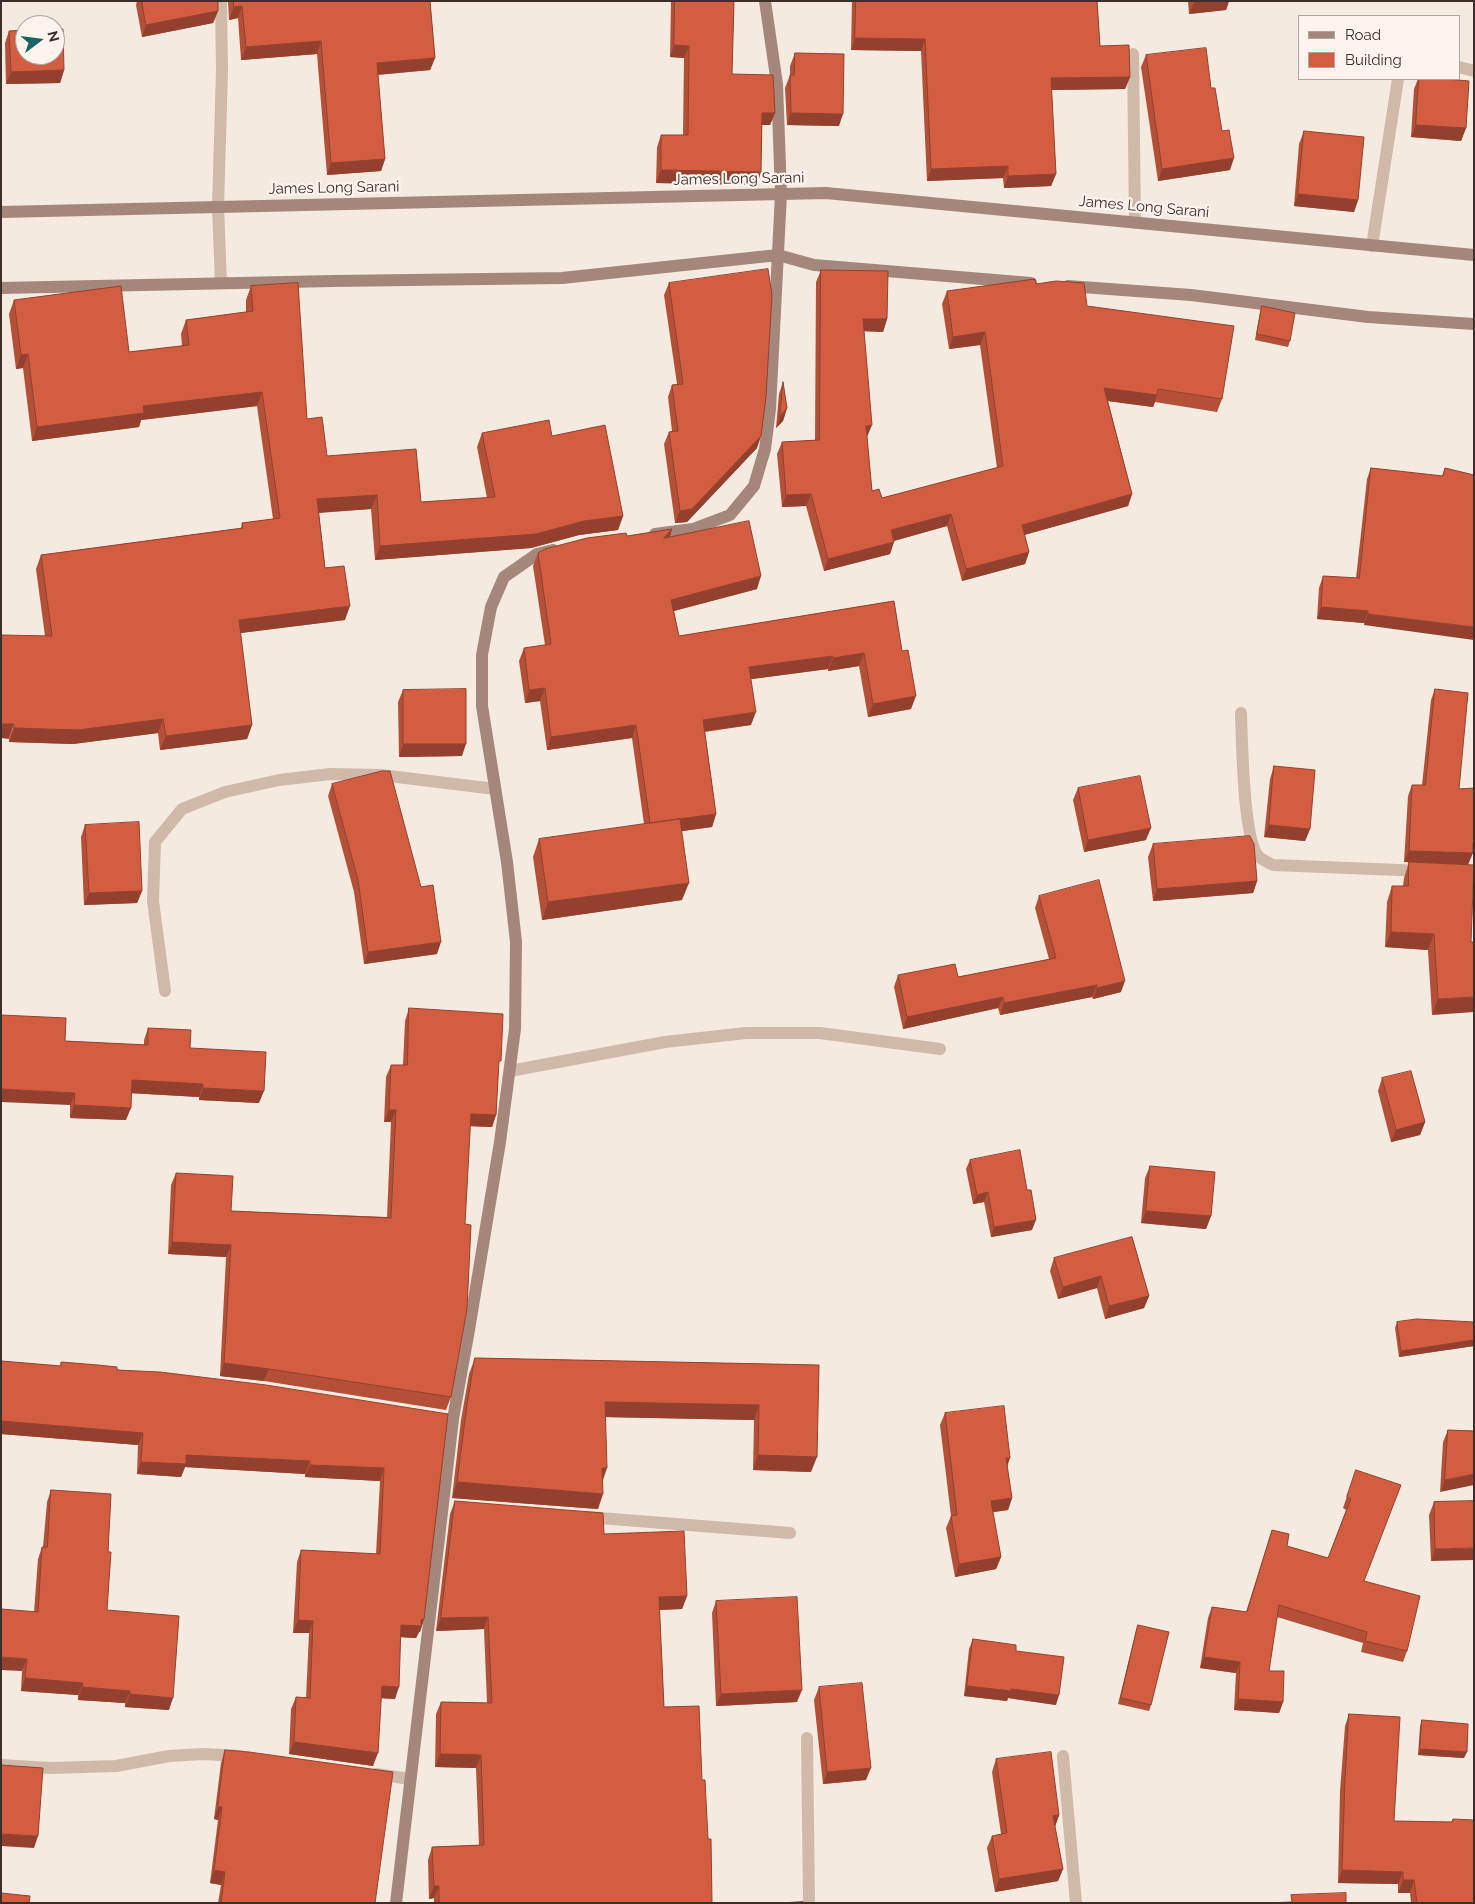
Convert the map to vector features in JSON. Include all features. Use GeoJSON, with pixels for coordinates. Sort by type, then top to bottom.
{"type":"FeatureCollection","features":[{"type":"Feature","properties":{"kind":"main road"},"geometry":{"type":"LineString","coordinates":[[646,535],[693,529],[730,515],[754,486],[765,449],[770,409],[781,194],[777,84],[765,1]]}},
{"type":"Feature","properties":{"kind":"main road","name":"James Long Sarani"},"geometry":{"type":"LineString","coordinates":[[1,212],[826,193],[1474,255]]}},
{"type":"Feature","properties":{"kind":"main road"},"geometry":{"type":"LineString","coordinates":[[1,288],[562,278],[778,255],[814,265],[1191,295],[1368,316],[1474,324]]}},
{"type":"Feature","properties":{"kind":"main road"},"geometry":{"type":"LineString","coordinates":[[396,1903],[410,1779],[448,1506],[448,1419],[469,1330],[515,1029],[516,942],[507,862],[482,706],[482,655],[491,608],[504,577],[537,554],[563,548]]}},
{"type":"Feature","properties":{"kind":"street"},"geometry":{"type":"LineString","coordinates":[[220,283],[218,207],[222,70],[221,1]]}},
{"type":"Feature","properties":{"kind":"street"},"geometry":{"type":"LineString","coordinates":[[1133,54],[1135,223]]}},
{"type":"Feature","properties":{"kind":"street"},"geometry":{"type":"LineString","coordinates":[[1460,67],[1474,71]]}},
{"type":"Feature","properties":{"kind":"street"},"geometry":{"type":"LineString","coordinates":[[1372,246],[1398,80]]}},
{"type":"Feature","properties":{"kind":"street"},"geometry":{"type":"LineString","coordinates":[[1241,713],[1248,822],[1252,843],[1259,857],[1273,865],[1436,872]]}},
{"type":"Feature","properties":{"kind":"street"},"geometry":{"type":"LineString","coordinates":[[165,991],[153,901],[155,842],[182,809],[225,792],[279,780],[330,774],[380,775],[494,789]]}},
{"type":"Feature","properties":{"kind":"street"},"geometry":{"type":"LineString","coordinates":[[510,1071],[665,1042],[746,1033],[820,1033],[940,1049]]}},
{"type":"Feature","properties":{"kind":"street"},"geometry":{"type":"LineString","coordinates":[[572,1516],[790,1533]]}},
{"type":"Feature","properties":{"kind":"street"},"geometry":{"type":"LineString","coordinates":[[807,1738],[808,1903]]}},
{"type":"Feature","properties":{"kind":"street"},"geometry":{"type":"LineString","coordinates":[[1,1766],[51,1768],[116,1766],[169,1756],[203,1754],[255,1757]]}},
{"type":"Feature","properties":{"kind":"street"},"geometry":{"type":"LineString","coordinates":[[1063,1756],[1076,1903]]}},
{"type":"Feature","properties":{"kind":"street"},"geometry":{"type":"LineString","coordinates":[[361,1772],[410,1779]]}},
{"type":"Feature","properties":{"kind":"building"},"geometry":{"type":"Polygon","coordinates":[[[142,1],[218,1],[218,11],[146,25],[142,1]]]}},
{"type":"Feature","properties":{"kind":"building"},"geometry":{"type":"Polygon","coordinates":[[[234,1],[430,1],[435,58],[377,63],[385,159],[331,163],[321,41],[246,47],[242,6],[234,7],[234,1]]]}},
{"type":"Feature","properties":{"kind":"building"},"geometry":{"type":"Polygon","coordinates":[[[675,1],[734,1],[732,74],[773,75],[775,113],[762,113],[761,172],[661,170],[661,135],[688,135],[689,46],[674,45],[675,1]]]}},
{"type":"Feature","properties":{"kind":"building"},"geometry":{"type":"Polygon","coordinates":[[[856,1],[1097,1],[1100,46],[1129,45],[1130,77],[1051,78],[1056,174],[1008,176],[1008,166],[931,169],[925,39],[855,38],[856,1]]]}},
{"type":"Feature","properties":{"kind":"building"},"geometry":{"type":"Polygon","coordinates":[[[9,31],[15,31],[15,65],[64,65],[64,70],[11,72],[9,31]]]}},
{"type":"Feature","properties":{"kind":"building"},"geometry":{"type":"Polygon","coordinates":[[[1206,48],[1211,88],[1215,88],[1222,131],[1229,130],[1234,158],[1162,169],[1146,55],[1206,48]]]}},
{"type":"Feature","properties":{"kind":"building"},"geometry":{"type":"Polygon","coordinates":[[[795,53],[844,54],[843,114],[791,113],[790,75],[794,75],[795,53]]]}},
{"type":"Feature","properties":{"kind":"building"},"geometry":{"type":"Polygon","coordinates":[[[1419,80],[1469,81],[1466,128],[1416,125],[1419,80]]]}},
{"type":"Feature","properties":{"kind":"building"},"geometry":{"type":"Polygon","coordinates":[[[1304,131],[1364,137],[1358,200],[1298,194],[1304,131]]]}},
{"type":"Feature","properties":{"kind":"building"},"geometry":{"type":"Polygon","coordinates":[[[768,269],[772,295],[766,396],[761,436],[692,509],[680,511],[669,432],[678,431],[672,385],[683,384],[669,283],[768,269]]]}},
{"type":"Feature","properties":{"kind":"building"},"geometry":{"type":"Polygon","coordinates":[[[821,270],[888,271],[887,319],[863,319],[872,425],[866,426],[872,491],[879,489],[882,498],[1003,466],[985,332],[953,337],[947,291],[1035,279],[1036,284],[1056,281],[1084,283],[1087,306],[1234,326],[1222,399],[1158,389],[1157,395],[1104,388],[1132,494],[1022,525],[1029,552],[966,569],[951,514],[891,530],[894,542],[828,559],[811,494],[786,495],[782,442],[819,440],[821,270]]]}},
{"type":"Feature","properties":{"kind":"building"},"geometry":{"type":"Polygon","coordinates":[[[298,283],[307,419],[322,417],[327,456],[416,449],[421,502],[495,497],[482,433],[549,420],[552,436],[605,425],[623,516],[584,521],[536,534],[380,546],[377,495],[317,499],[325,568],[344,566],[350,606],[239,620],[252,725],[166,736],[163,719],[78,730],[14,728],[14,724],[1,724],[1,635],[52,636],[41,555],[243,528],[242,523],[280,518],[262,392],[143,406],[144,413],[37,427],[28,354],[21,355],[14,300],[121,286],[129,352],[189,345],[186,320],[253,311],[251,286],[298,283]]]}},
{"type":"Feature","properties":{"kind":"building"},"geometry":{"type":"Polygon","coordinates":[[[1262,306],[1295,313],[1290,341],[1257,334],[1262,306]]]}},
{"type":"Feature","properties":{"kind":"building"},"geometry":{"type":"Polygon","coordinates":[[[783,382],[787,408],[780,416],[783,382]]]}},
{"type":"Feature","properties":{"kind":"building"},"geometry":{"type":"Polygon","coordinates":[[[1371,468],[1443,476],[1445,468],[1474,475],[1474,627],[1368,614],[1368,611],[1321,607],[1323,576],[1359,578],[1371,468]]]}},
{"type":"Feature","properties":{"kind":"building"},"geometry":{"type":"Polygon","coordinates":[[[749,521],[761,576],[671,600],[679,636],[894,601],[902,651],[908,650],[916,696],[873,704],[864,653],[749,667],[756,712],[703,720],[716,814],[650,823],[636,725],[551,737],[545,688],[529,690],[524,648],[551,644],[538,553],[545,549],[587,538],[626,533],[627,536],[672,529],[664,538],[749,521]]]}},
{"type":"Feature","properties":{"kind":"building"},"geometry":{"type":"Polygon","coordinates":[[[466,689],[466,744],[403,744],[403,690],[466,689]]]}},
{"type":"Feature","properties":{"kind":"building"},"geometry":{"type":"Polygon","coordinates":[[[1435,689],[1468,693],[1459,789],[1474,788],[1473,853],[1409,851],[1412,785],[1425,785],[1435,689]]]}},
{"type":"Feature","properties":{"kind":"building"},"geometry":{"type":"Polygon","coordinates":[[[1274,766],[1315,770],[1310,829],[1269,825],[1274,766]]]}},
{"type":"Feature","properties":{"kind":"building"},"geometry":{"type":"Polygon","coordinates":[[[382,771],[390,771],[421,887],[433,885],[441,942],[368,952],[358,880],[332,784],[382,771]]]}},
{"type":"Feature","properties":{"kind":"building"},"geometry":{"type":"Polygon","coordinates":[[[1140,776],[1151,828],[1088,840],[1078,788],[1140,776]]]}},
{"type":"Feature","properties":{"kind":"building"},"geometry":{"type":"Polygon","coordinates":[[[680,819],[689,883],[548,902],[539,839],[680,819]]]}},
{"type":"Feature","properties":{"kind":"building"},"geometry":{"type":"Polygon","coordinates":[[[139,822],[142,891],[89,893],[85,825],[139,822]]]}},
{"type":"Feature","properties":{"kind":"building"},"geometry":{"type":"Polygon","coordinates":[[[1250,836],[1254,844],[1257,881],[1157,889],[1153,844],[1250,836]]]}},
{"type":"Feature","properties":{"kind":"building"},"geometry":{"type":"Polygon","coordinates":[[[1409,862],[1474,865],[1471,942],[1474,942],[1474,997],[1438,999],[1434,934],[1391,932],[1392,886],[1408,886],[1409,862]]]}},
{"type":"Feature","properties":{"kind":"building"},"geometry":{"type":"Polygon","coordinates":[[[1099,880],[1125,981],[1097,988],[1097,985],[1004,1003],[1003,997],[907,1017],[898,975],[955,964],[958,977],[1056,958],[1039,896],[1099,880]]]}},
{"type":"Feature","properties":{"kind":"building"},"geometry":{"type":"Polygon","coordinates":[[[409,1008],[503,1014],[496,1115],[471,1114],[465,1224],[471,1225],[467,1309],[451,1397],[224,1363],[231,1245],[172,1242],[176,1173],[233,1176],[231,1211],[391,1218],[396,1110],[389,1110],[391,1065],[407,1065],[409,1008]]]}},
{"type":"Feature","properties":{"kind":"building"},"geometry":{"type":"Polygon","coordinates":[[[1,1015],[66,1018],[65,1041],[148,1045],[148,1028],[191,1030],[190,1048],[266,1052],[264,1091],[203,1088],[203,1084],[132,1080],[131,1108],[74,1105],[75,1093],[1,1089],[1,1015]]]}},
{"type":"Feature","properties":{"kind":"building"},"geometry":{"type":"Polygon","coordinates":[[[1411,1071],[1425,1122],[1396,1130],[1382,1078],[1411,1071]]]}},
{"type":"Feature","properties":{"kind":"building"},"geometry":{"type":"Polygon","coordinates":[[[1020,1150],[1027,1190],[1031,1190],[1036,1220],[994,1227],[988,1192],[977,1195],[970,1160],[1020,1150]]]}},
{"type":"Feature","properties":{"kind":"building"},"geometry":{"type":"Polygon","coordinates":[[[1150,1166],[1215,1172],[1211,1216],[1146,1211],[1150,1166]]]}},
{"type":"Feature","properties":{"kind":"building"},"geometry":{"type":"Polygon","coordinates":[[[1132,1237],[1149,1296],[1109,1306],[1101,1276],[1063,1287],[1054,1258],[1132,1237]]]}},
{"type":"Feature","properties":{"kind":"building"},"geometry":{"type":"Polygon","coordinates":[[[1417,1319],[1474,1322],[1474,1340],[1401,1351],[1397,1322],[1417,1319]]]}},
{"type":"Feature","properties":{"kind":"building"},"geometry":{"type":"Polygon","coordinates":[[[475,1358],[819,1365],[817,1457],[758,1455],[759,1405],[605,1402],[607,1468],[602,1468],[603,1494],[457,1482],[475,1358]]]}},
{"type":"Feature","properties":{"kind":"building"},"geometry":{"type":"Polygon","coordinates":[[[1,1361],[61,1366],[61,1362],[117,1367],[117,1370],[160,1372],[266,1385],[448,1414],[424,1619],[421,1620],[421,1626],[401,1625],[399,1687],[382,1686],[378,1753],[294,1742],[296,1697],[310,1698],[313,1621],[298,1620],[301,1550],[380,1554],[384,1468],[310,1465],[310,1461],[186,1455],[186,1464],[141,1462],[143,1433],[1,1421],[1,1361]]]}},
{"type":"Feature","properties":{"kind":"building"},"geometry":{"type":"Polygon","coordinates":[[[1004,1406],[1010,1458],[1006,1458],[1012,1498],[991,1501],[1001,1557],[959,1564],[951,1516],[957,1515],[945,1413],[1004,1406]]]}},
{"type":"Feature","properties":{"kind":"building"},"geometry":{"type":"Polygon","coordinates":[[[1448,1430],[1474,1431],[1474,1474],[1445,1480],[1448,1430]]]}},
{"type":"Feature","properties":{"kind":"building"},"geometry":{"type":"Polygon","coordinates":[[[1356,1470],[1401,1485],[1364,1581],[1420,1596],[1407,1651],[1365,1641],[1367,1632],[1279,1605],[1269,1671],[1284,1671],[1283,1702],[1238,1699],[1240,1662],[1204,1657],[1212,1607],[1247,1612],[1272,1530],[1289,1534],[1287,1546],[1328,1558],[1351,1499],[1347,1497],[1356,1470]]]}},
{"type":"Feature","properties":{"kind":"building"},"geometry":{"type":"Polygon","coordinates":[[[51,1490],[111,1494],[108,1552],[111,1552],[107,1610],[179,1616],[173,1698],[130,1694],[130,1691],[82,1687],[83,1683],[25,1678],[27,1659],[1,1657],[1,1609],[38,1612],[42,1547],[47,1547],[51,1490]]]}},
{"type":"Feature","properties":{"kind":"building"},"geometry":{"type":"Polygon","coordinates":[[[455,1501],[603,1513],[604,1534],[684,1531],[687,1596],[659,1597],[664,1707],[699,1706],[702,1780],[705,1780],[708,1839],[711,1839],[712,1903],[439,1903],[439,1886],[434,1886],[432,1847],[484,1845],[481,1755],[440,1754],[441,1702],[492,1703],[488,1617],[441,1618],[455,1501]]]}},
{"type":"Feature","properties":{"kind":"building"},"geometry":{"type":"Polygon","coordinates":[[[1474,1501],[1474,1548],[1435,1549],[1434,1502],[1474,1501]]]}},
{"type":"Feature","properties":{"kind":"building"},"geometry":{"type":"Polygon","coordinates":[[[797,1597],[802,1690],[721,1694],[716,1601],[797,1597]]]}},
{"type":"Feature","properties":{"kind":"building"},"geometry":{"type":"Polygon","coordinates":[[[1138,1625],[1169,1632],[1151,1705],[1121,1698],[1138,1625]]]}},
{"type":"Feature","properties":{"kind":"building"},"geometry":{"type":"Polygon","coordinates":[[[973,1639],[1016,1645],[1016,1651],[1064,1657],[1059,1695],[967,1686],[973,1639]]]}},
{"type":"Feature","properties":{"kind":"building"},"geometry":{"type":"Polygon","coordinates":[[[862,1683],[871,1768],[827,1772],[819,1687],[862,1683]]]}},
{"type":"Feature","properties":{"kind":"building"},"geometry":{"type":"Polygon","coordinates":[[[1349,1714],[1400,1717],[1394,1821],[1452,1822],[1453,1819],[1474,1820],[1474,1903],[1417,1903],[1414,1880],[1403,1880],[1403,1872],[1342,1870],[1349,1714]]]}},
{"type":"Feature","properties":{"kind":"building"},"geometry":{"type":"Polygon","coordinates":[[[1422,1720],[1468,1724],[1467,1752],[1420,1749],[1422,1720]]]}},
{"type":"Feature","properties":{"kind":"building"},"geometry":{"type":"Polygon","coordinates":[[[225,1750],[393,1772],[375,1903],[221,1903],[225,1872],[214,1870],[222,1807],[218,1807],[225,1750]]]}},
{"type":"Feature","properties":{"kind":"building"},"geometry":{"type":"Polygon","coordinates":[[[1051,1752],[1059,1815],[1053,1816],[1063,1869],[999,1879],[992,1836],[1007,1833],[996,1759],[1051,1752]]]}},
{"type":"Feature","properties":{"kind":"building"},"geometry":{"type":"Polygon","coordinates":[[[1,1765],[43,1768],[38,1836],[1,1834],[1,1765]]]}},
{"type":"Feature","properties":{"kind":"building"},"geometry":{"type":"Polygon","coordinates":[[[1,1893],[30,1896],[29,1903],[1,1903],[1,1893]]]}},
{"type":"Feature","properties":{"kind":"building"},"geometry":{"type":"Polygon","coordinates":[[[1346,1893],[1346,1903],[1263,1903],[1292,1902],[1291,1895],[1346,1893]]]}}]}
